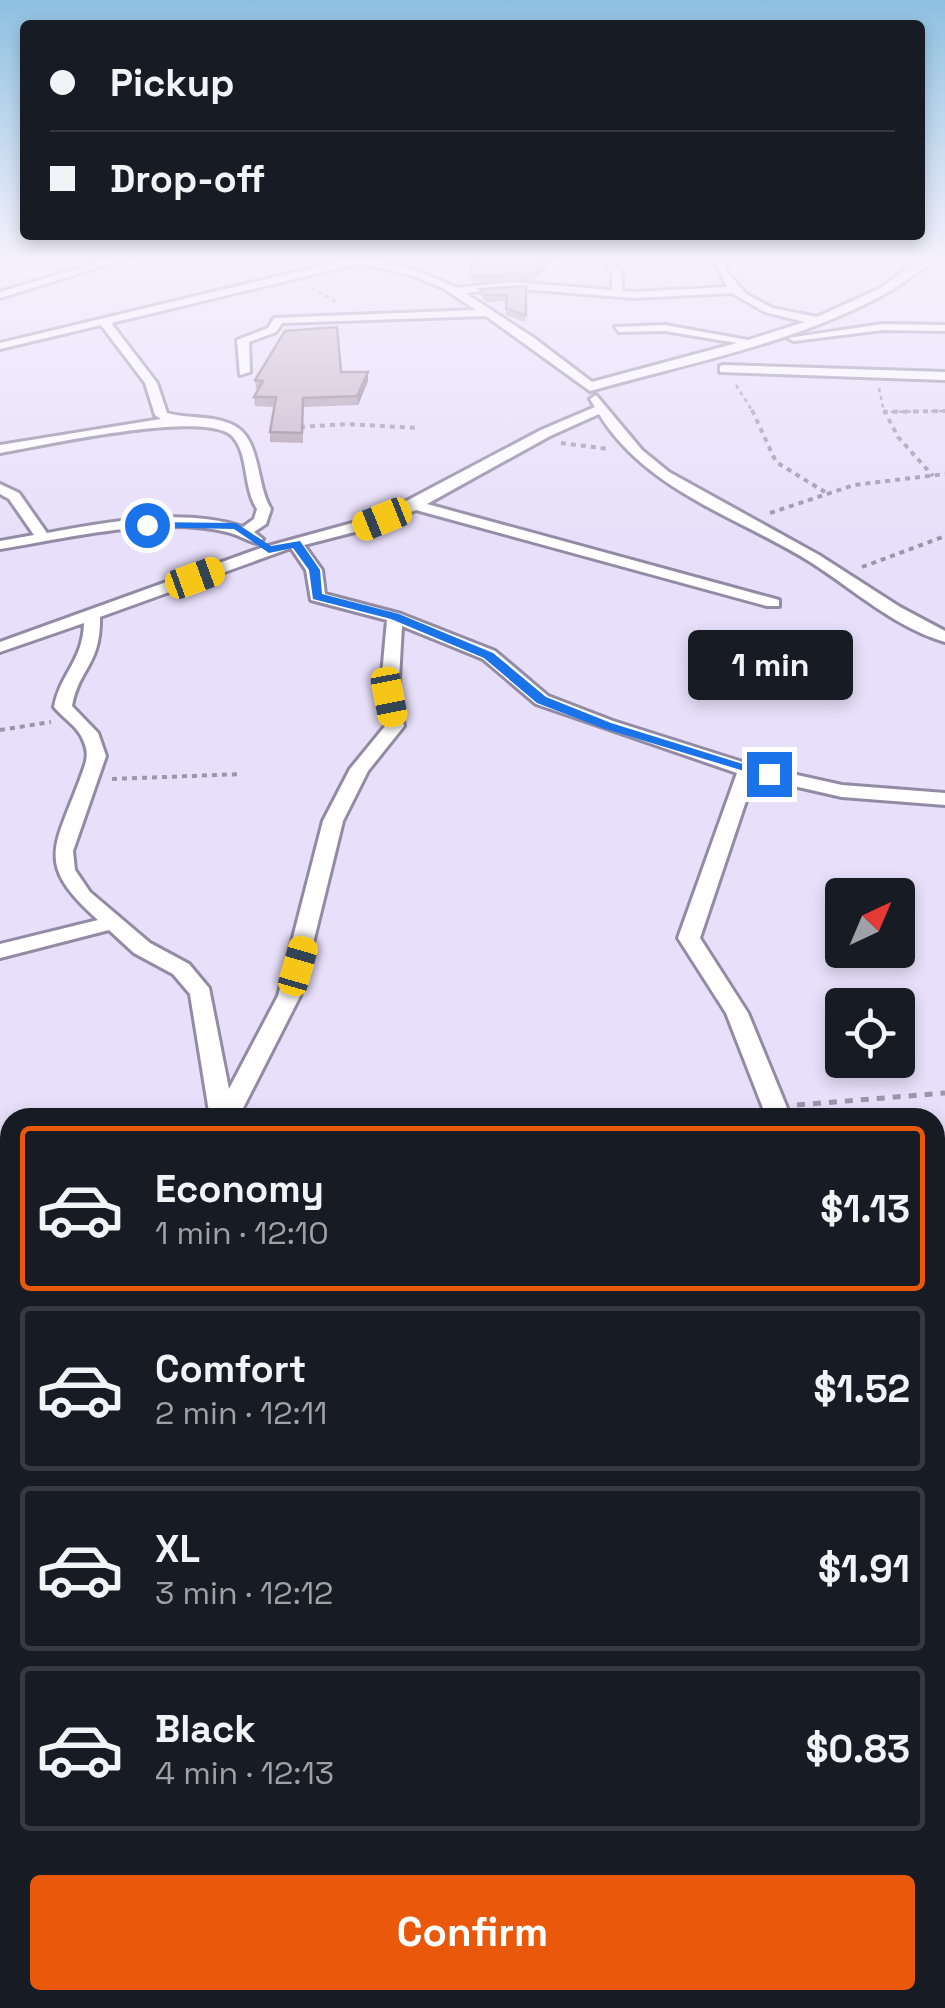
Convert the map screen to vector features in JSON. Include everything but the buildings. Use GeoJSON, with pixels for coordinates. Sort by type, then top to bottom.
{"type":"FeatureCollection","features":[{"type":"Feature","properties":{"kind":"street"},"geometry":{"type":"LineString","coordinates":[[126,351],[150,382],[161,414],[176,421]]}},
{"type":"Feature","properties":{"kind":"street"},"geometry":{"type":"LineString","coordinates":[[243,351],[244,372]]}},
{"type":"Feature","properties":{"kind":"street"},"geometry":{"type":"LineString","coordinates":[[544,351],[590,386],[600,409],[634,449],[697,496],[841,576],[892,611],[945,637]]}},
{"type":"Feature","properties":{"kind":"street"},"geometry":{"type":"LineString","coordinates":[[590,386],[636,370],[719,351]]}},
{"type":"Feature","properties":{"kind":"street"},"geometry":{"type":"LineString","coordinates":[[724,369],[836,372],[878,378],[945,376]]}},
{"type":"Feature","properties":{"kind":"street"},"geometry":{"type":"LineString","coordinates":[[0,628],[8,644],[92,618],[269,550],[352,531],[415,505],[539,434],[600,409]]}},
{"type":"Feature","properties":{"kind":"street"},"geometry":{"type":"LineString","coordinates":[[0,449],[176,421],[229,427],[248,450],[252,495],[264,509],[261,521],[246,531]]}},
{"type":"Feature","properties":{"kind":"street"},"geometry":{"type":"LineString","coordinates":[[0,488],[14,496],[44,538]]}},
{"type":"Feature","properties":{"kind":"street"},"geometry":{"type":"LineString","coordinates":[[415,505],[773,603]]}},
{"type":"Feature","properties":{"kind":"street"},"geometry":{"type":"LineString","coordinates":[[0,546],[147,525],[199,524],[246,531],[269,550]]}},
{"type":"Feature","properties":{"kind":"street"},"geometry":{"type":"LineString","coordinates":[[296,544],[314,570],[317,596],[395,617],[489,656],[542,700],[748,770],[842,791],[945,799]]}},
{"type":"Feature","properties":{"kind":"street"},"geometry":{"type":"LineString","coordinates":[[229,1108],[289,996],[334,821],[360,769],[395,726],[389,697],[395,617]]}},
{"type":"Feature","properties":{"kind":"street"},"geometry":{"type":"LineString","coordinates":[[92,618],[92,646],[64,696],[64,707],[94,739],[97,756],[63,851],[65,870],[83,896],[142,948],[181,969],[201,993],[222,1108]]}},
{"type":"Feature","properties":{"kind":"street"},"geometry":{"type":"LineString","coordinates":[[748,770],[689,938],[737,1014],[774,1108]]}},
{"type":"Feature","properties":{"kind":"street"},"geometry":{"type":"LineString","coordinates":[[0,951],[116,922]]}},
{"type":"Feature","properties":{"kind":"path"},"geometry":{"type":"LineString","coordinates":[[724,369],[752,410],[776,462],[826,492]]}},
{"type":"Feature","properties":{"kind":"path"},"geometry":{"type":"LineString","coordinates":[[878,378],[883,412],[897,439],[934,476]]}},
{"type":"Feature","properties":{"kind":"path"},"geometry":{"type":"LineString","coordinates":[[883,412],[945,411]]}},
{"type":"Feature","properties":{"kind":"path"},"geometry":{"type":"LineString","coordinates":[[294,427],[348,424],[418,428]]}},
{"type":"Feature","properties":{"kind":"path"},"geometry":{"type":"LineString","coordinates":[[539,434],[569,447],[634,449]]}},
{"type":"Feature","properties":{"kind":"path"},"geometry":{"type":"LineString","coordinates":[[743,520],[854,485],[945,474]]}},
{"type":"Feature","properties":{"kind":"path"},"geometry":{"type":"LineString","coordinates":[[841,576],[945,536]]}},
{"type":"Feature","properties":{"kind":"path"},"geometry":{"type":"LineString","coordinates":[[0,730],[78,718]]}},
{"type":"Feature","properties":{"kind":"path"},"geometry":{"type":"LineString","coordinates":[[89,780],[242,774]]}},
{"type":"Feature","properties":{"kind":"path"},"geometry":{"type":"LineString","coordinates":[[774,1108],[945,1093]]}},
{"type":"Feature","properties":{"kind":"route"},"geometry":{"type":"LineString","coordinates":[[147,525],[236,526],[269,550],[296,544],[314,570],[317,596],[395,617],[489,656],[542,700],[607,725],[769,774]]}}]}
